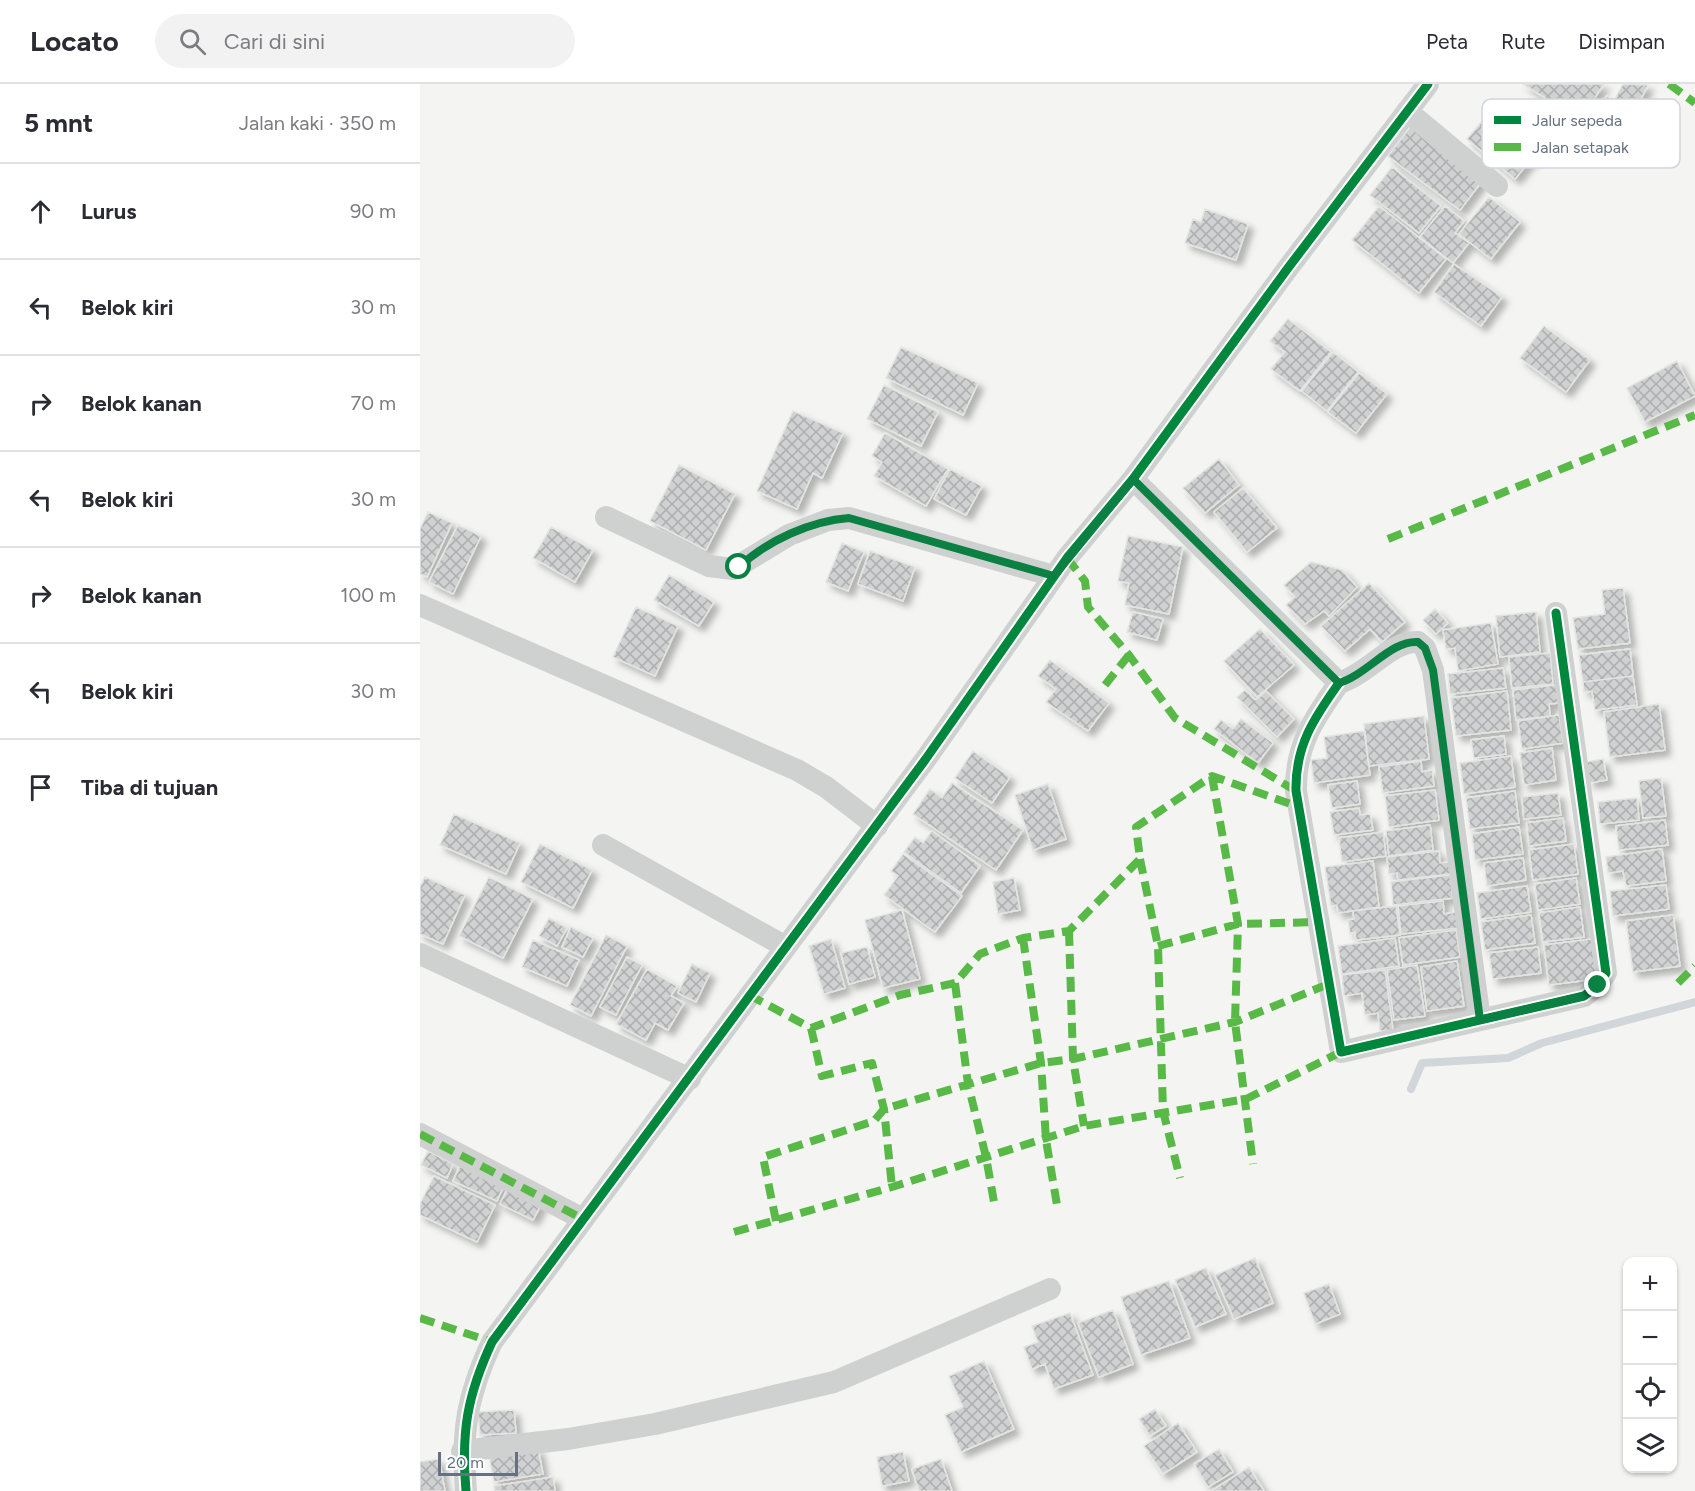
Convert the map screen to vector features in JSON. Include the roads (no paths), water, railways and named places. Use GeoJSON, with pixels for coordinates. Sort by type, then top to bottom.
{"type":"FeatureCollection","features":[{"type":"Feature","properties":{"kind":"street"},"geometry":{"type":"LineString","coordinates":[[466,1491],[462,1451],[467,1410],[478,1374],[492,1342],[877,826],[1054,576],[1133,479],[1288,268],[1428,84]]}},
{"type":"Feature","properties":{"kind":"street"},"geometry":{"type":"LineString","coordinates":[[1407,111],[1497,186]]}},
{"type":"Feature","properties":{"kind":"street"},"geometry":{"type":"LineString","coordinates":[[1133,479],[1339,683]]}},
{"type":"Feature","properties":{"kind":"street"},"geometry":{"type":"LineString","coordinates":[[606,517],[709,566],[724,569],[739,567],[802,529],[828,519],[849,518],[1054,576]]}},
{"type":"Feature","properties":{"kind":"street"},"geometry":{"type":"LineString","coordinates":[[420,605],[797,770],[826,787],[877,826]]}},
{"type":"Feature","properties":{"kind":"street"},"geometry":{"type":"LineString","coordinates":[[1480,1020],[1433,670],[1425,648],[1418,642],[1401,643],[1366,671],[1339,683],[1315,716],[1296,766],[1296,791],[1341,1052],[1480,1020],[1584,996],[1598,985],[1606,973],[1556,613]]}},
{"type":"Feature","properties":{"kind":"street"},"geometry":{"type":"LineString","coordinates":[[603,845],[786,947]]}},
{"type":"Feature","properties":{"kind":"street"},"geometry":{"type":"LineString","coordinates":[[420,954],[690,1079]]}},
{"type":"Feature","properties":{"kind":"street"},"geometry":{"type":"LineString","coordinates":[[420,1134],[583,1219]]}},
{"type":"Feature","properties":{"kind":"street"},"geometry":{"type":"LineString","coordinates":[[462,1451],[568,1439],[655,1424],[834,1382],[1050,1289]]}},
{"type":"Feature","properties":{"kind":"waterway"},"geometry":{"type":"LineString","coordinates":[[1411,1089],[1422,1063],[1508,1058],[1542,1043],[1695,1002]]}}]}
